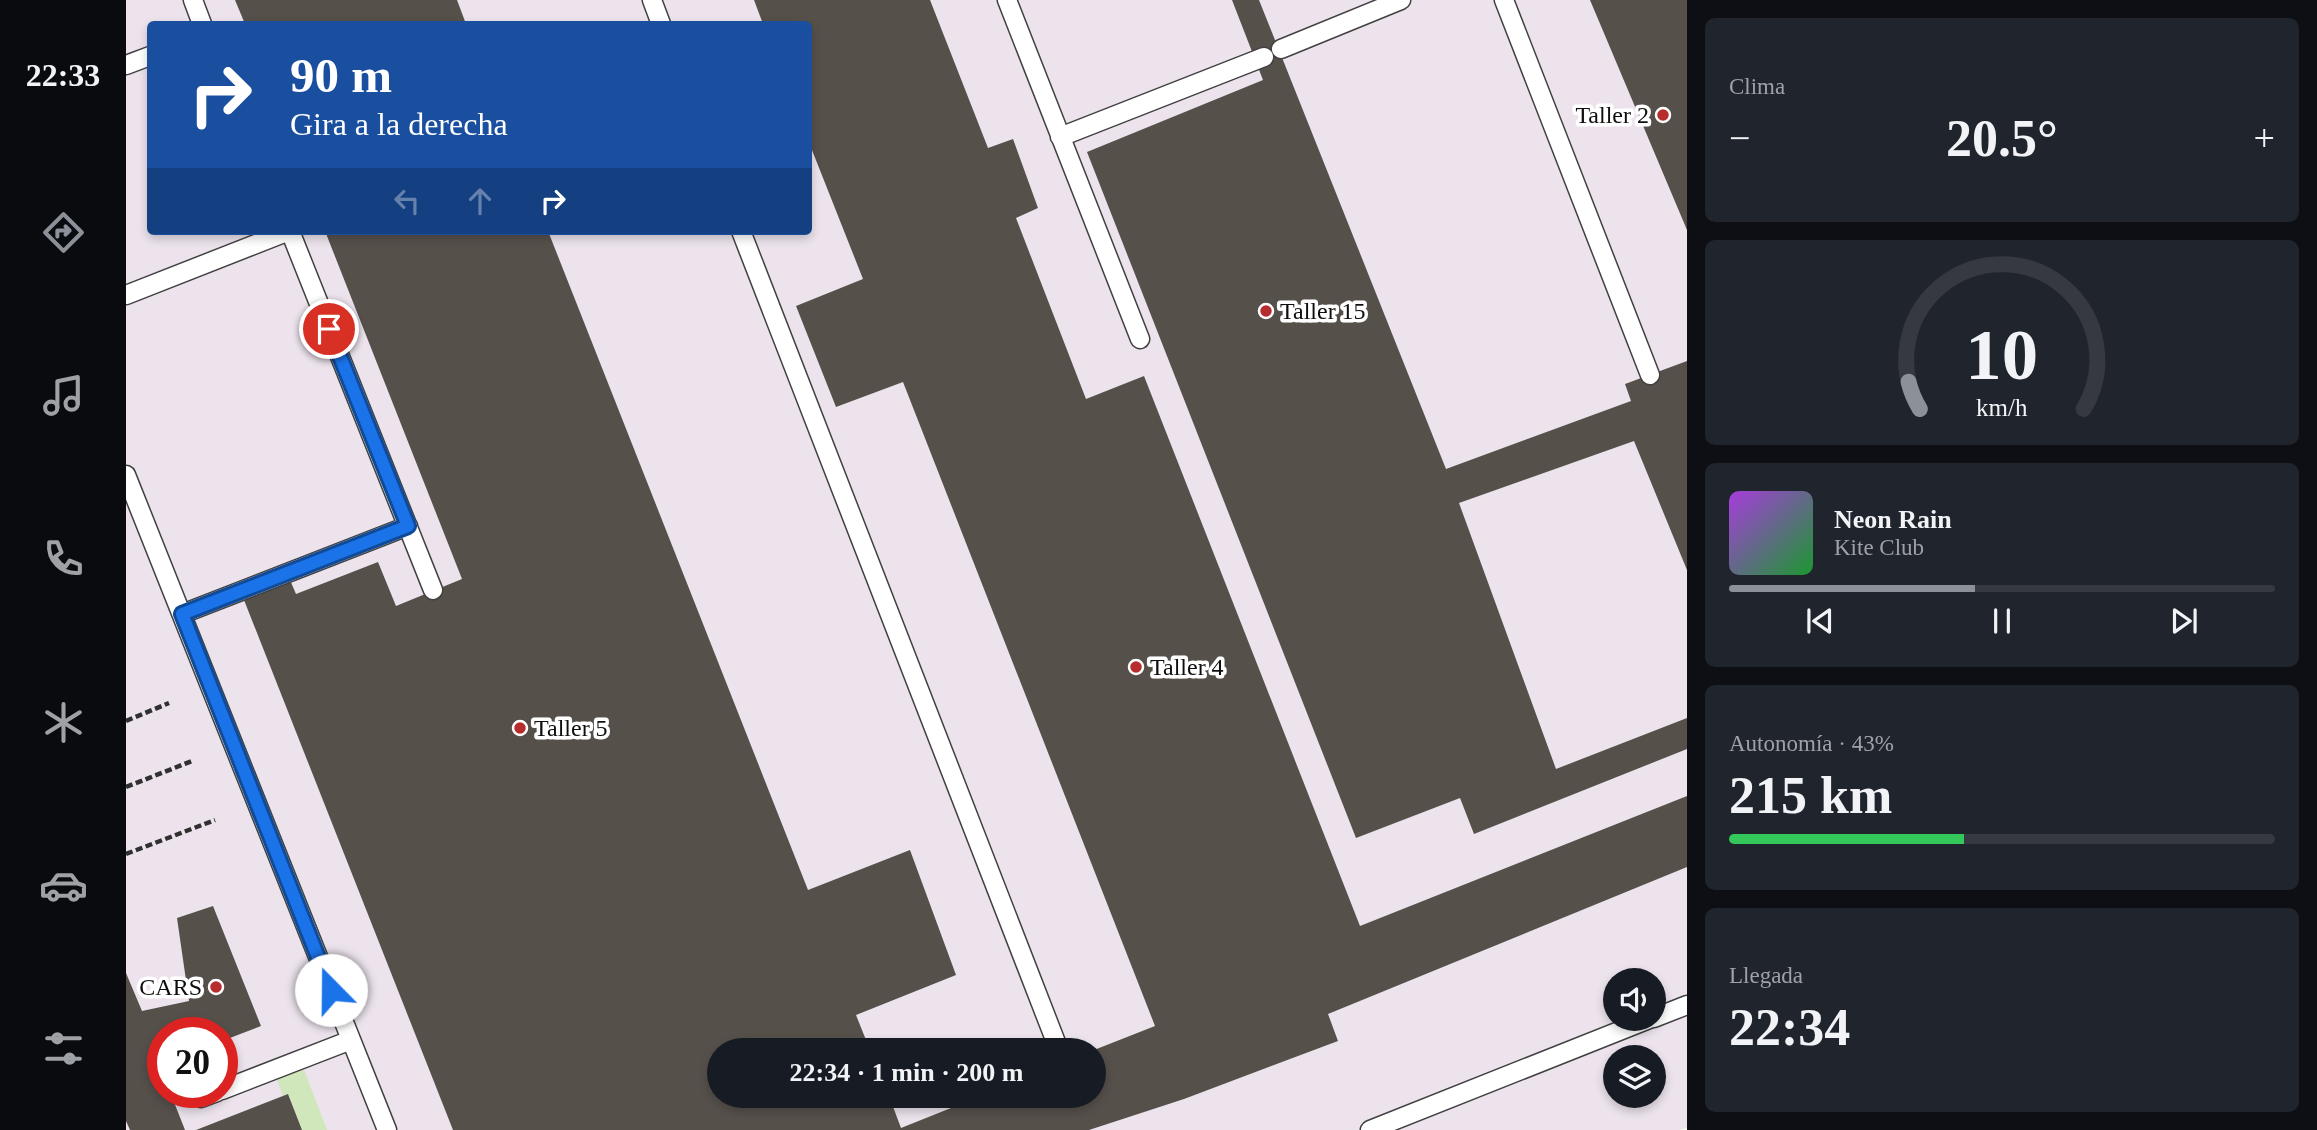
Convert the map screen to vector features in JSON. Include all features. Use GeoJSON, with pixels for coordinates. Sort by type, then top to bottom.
{"type":"FeatureCollection","features":[{"type":"Feature","properties":{"kind":"lane"},"geometry":{"type":"LineString","coordinates":[[193,0],[201,21]]}},
{"type":"Feature","properties":{"kind":"lane"},"geometry":{"type":"LineString","coordinates":[[652,0],[660,21]]}},
{"type":"Feature","properties":{"kind":"lane"},"geometry":{"type":"LineString","coordinates":[[1007,0],[1140,339]]}},
{"type":"Feature","properties":{"kind":"lane"},"geometry":{"type":"LineString","coordinates":[[1282,49],[1401,0]]}},
{"type":"Feature","properties":{"kind":"lane"},"geometry":{"type":"LineString","coordinates":[[1504,0],[1650,375]]}},
{"type":"Feature","properties":{"kind":"lane"},"geometry":{"type":"LineString","coordinates":[[126,65],[147,57]]}},
{"type":"Feature","properties":{"kind":"lane"},"geometry":{"type":"LineString","coordinates":[[1060,137],[1264,57]]}},
{"type":"Feature","properties":{"kind":"lane"},"geometry":{"type":"LineString","coordinates":[[126,295],[279,235]]}},
{"type":"Feature","properties":{"kind":"lane"},"geometry":{"type":"LineString","coordinates":[[291,235],[433,590]]}},
{"type":"Feature","properties":{"kind":"lane"},"geometry":{"type":"LineString","coordinates":[[743,235],[1054,1038]]}},
{"type":"Feature","properties":{"kind":"lane"},"geometry":{"type":"LineString","coordinates":[[126,475],[387,1130]]}},
{"type":"Feature","properties":{"kind":"lane"},"geometry":{"type":"LineString","coordinates":[[182,614],[408,526]]}},
{"type":"Feature","properties":{"kind":"lane"},"geometry":{"type":"LineString","coordinates":[[1666,1013],[1687,1005]]}},
{"type":"Feature","properties":{"kind":"lane"},"geometry":{"type":"LineString","coordinates":[[1370,1130],[1620,1031]]}},
{"type":"Feature","properties":{"kind":"lane"},"geometry":{"type":"LineString","coordinates":[[238,1084],[351,1040]]}},
{"type":"Feature","properties":{"kind":"path"},"geometry":{"type":"LineString","coordinates":[[126,721],[169,703]]}},
{"type":"Feature","properties":{"kind":"path"},"geometry":{"type":"LineString","coordinates":[[126,787],[192,761]]}},
{"type":"Feature","properties":{"kind":"path"},"geometry":{"type":"LineString","coordinates":[[126,854],[215,820]]}},
{"type":"Feature","properties":{"kind":"shaded area"},"geometry":{"type":"Polygon","coordinates":[[[126,0],[1687,0],[1687,1128],[126,1130],[126,0]]]}},
{"type":"Feature","properties":{"kind":"green space"},"geometry":{"type":"Polygon","coordinates":[[[304,1070],[327,1130],[302,1130],[289,1095],[283,1096],[276,1077],[304,1070]]]}},
{"type":"Feature","properties":{"kind":"building"},"geometry":{"type":"Polygon","coordinates":[[[235,0],[457,0],[465,21],[244,21],[235,0]]]}},
{"type":"Feature","properties":{"kind":"building"},"geometry":{"type":"Polygon","coordinates":[[[754,0],[930,0],[988,148],[1013,139],[1038,208],[1016,218],[1086,399],[1144,376],[1360,926],[1687,796],[1687,867],[1328,1014],[1338,1041],[1184,1099],[1089,1130],[453,1130],[244,600],[290,580],[296,594],[378,562],[396,606],[462,579],[327,235],[550,235],[808,890],[910,850],[956,975],[856,1015],[865,1038],[707,1038],[707,1108],[894,1108],[901,1128],[951,1108],[1106,1108],[1106,1045],[1155,1026],[903,382],[836,407],[796,306],[863,279],[812,150],[812,21],[762,21],[754,0]]]}},
{"type":"Feature","properties":{"kind":"building","name":"Taller 15"},"geometry":{"type":"Polygon","coordinates":[[[1232,0],[1259,0],[1446,469],[1631,401],[1625,384],[1687,361],[1687,570],[1634,441],[1459,503],[1556,769],[1687,718],[1687,749],[1474,834],[1460,798],[1356,838],[1087,152],[1263,80],[1232,0]]]}},
{"type":"Feature","properties":{"kind":"building","name":"Taller 2"},"geometry":{"type":"Polygon","coordinates":[[[1590,0],[1687,0],[1687,230],[1590,0]]]}},
{"type":"Feature","properties":{"kind":"building","name":"CARS"},"geometry":{"type":"Polygon","coordinates":[[[213,906],[261,1026],[238,1035],[238,1017],[147,1017],[147,1108],[176,1108],[185,1130],[130,1130],[126,1121],[126,973],[142,1011],[189,1001],[177,918],[213,906]]]}},
{"type":"Feature","properties":{"kind":"building"},"geometry":{"type":"Polygon","coordinates":[[[288,1094],[302,1130],[196,1130],[288,1094]]]}},
{"type":"Feature","properties":{"kind":"place","name":"Taller 2"},"geometry":{"type":"Point","coordinates":[1663,115]}},
{"type":"Feature","properties":{"kind":"place","name":"Taller 15"},"geometry":{"type":"Point","coordinates":[1266,311]}},
{"type":"Feature","properties":{"kind":"place","name":"Taller 4"},"geometry":{"type":"Point","coordinates":[1136,667]}},
{"type":"Feature","properties":{"kind":"place","name":"Taller 5"},"geometry":{"type":"Point","coordinates":[520,728]}},
{"type":"Feature","properties":{"kind":"place","name":"CARS"},"geometry":{"type":"Point","coordinates":[216,987]}},
{"type":"Feature","properties":{"kind":"route"},"geometry":{"type":"LineString","coordinates":[[329,329],[408,526],[182,614],[331,990]]}}]}
